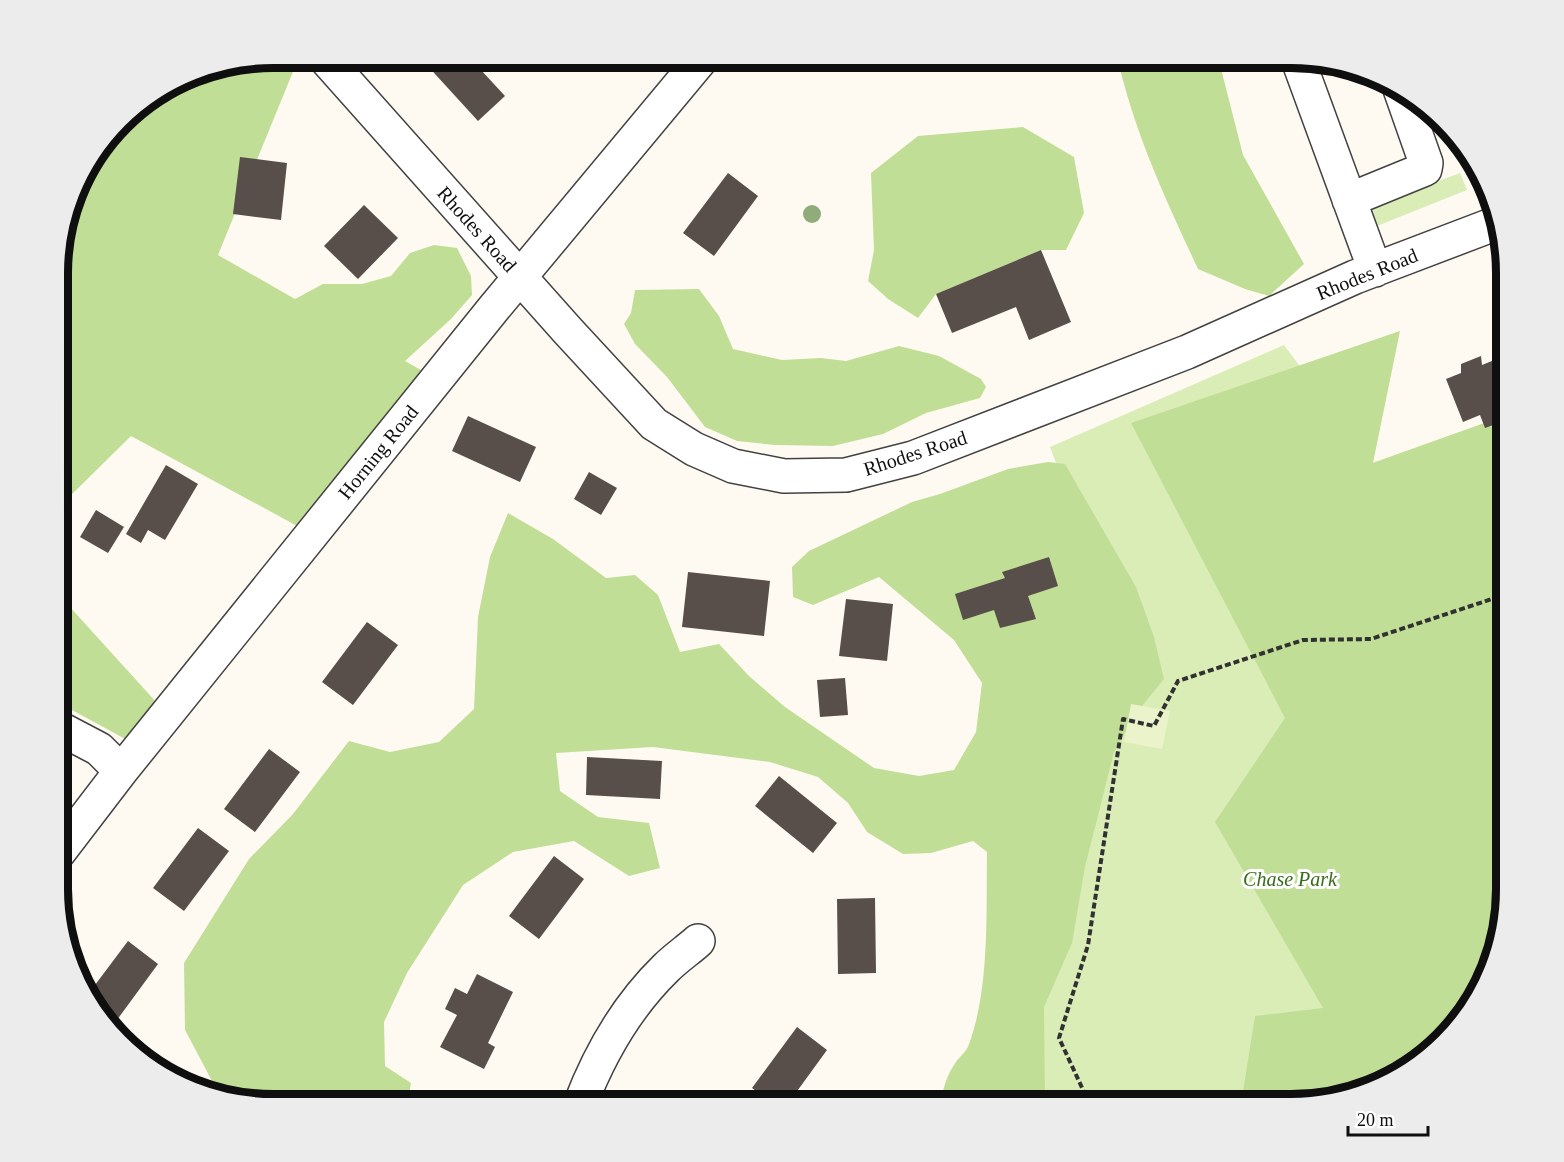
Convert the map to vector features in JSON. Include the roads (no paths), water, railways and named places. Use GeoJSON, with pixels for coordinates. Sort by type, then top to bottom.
{"type":"FeatureCollection","features":[{"type":"Feature","properties":{"kind":"street","name":"Rhodes Road"},"geometry":{"type":"LineString","coordinates":[[334,68],[654,424],[694,449],[733,466],[784,476],[846,475],[913,458],[1187,352],[1375,270],[1491,225]]}},
{"type":"Feature","properties":{"kind":"street","name":"Horning Road"},"geometry":{"type":"LineString","coordinates":[[68,840],[520,277],[694,68]]}},
{"type":"Feature","properties":{"kind":"street"},"geometry":{"type":"LineString","coordinates":[[1300,68],[1375,270]]}},
{"type":"Feature","properties":{"kind":"street"},"geometry":{"type":"LineString","coordinates":[[1349,200],[1425,169],[1426,163],[1405,102]]}},
{"type":"Feature","properties":{"kind":"street"},"geometry":{"type":"LineString","coordinates":[[68,733],[99,749],[122,771]]}},
{"type":"Feature","properties":{"kind":"street"},"geometry":{"type":"LineString","coordinates":[[585,1094],[604,1053],[631,1009],[666,968],[699,941]]}},
{"type":"Feature","properties":{"kind":"park label","name":"Chase Park"},"geometry":{"type":"Point","coordinates":[1290,879]}}]}
